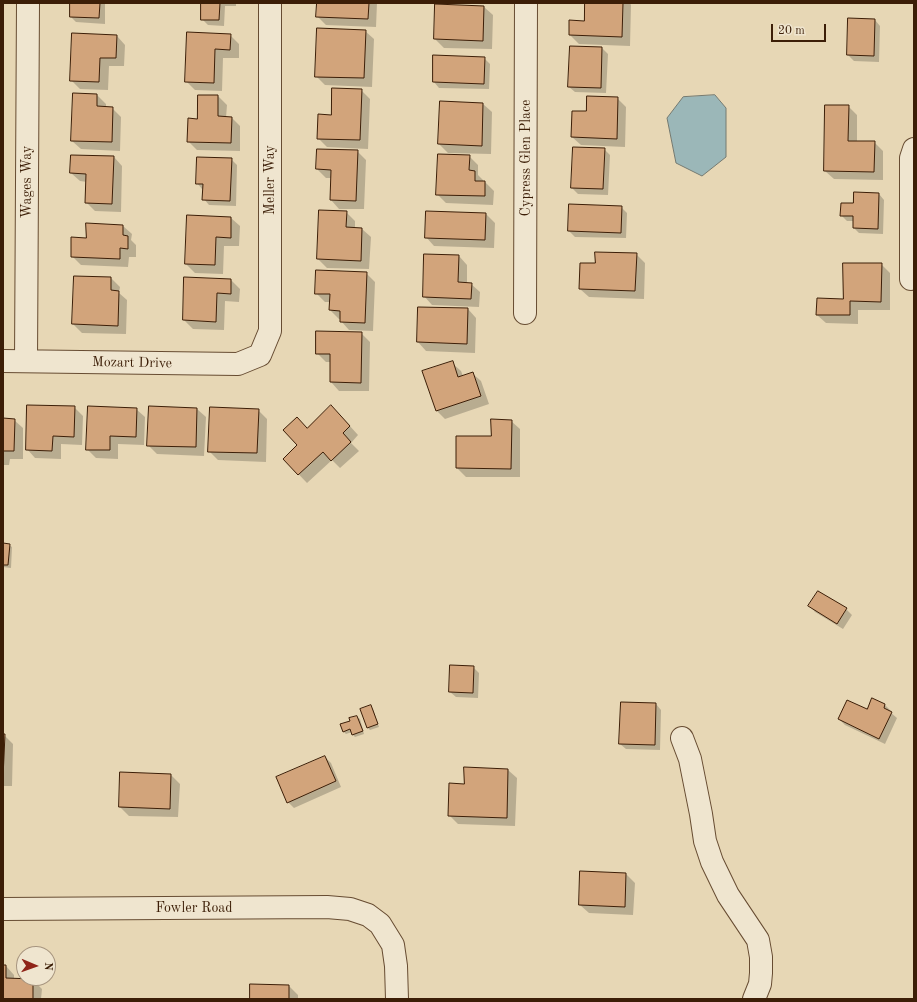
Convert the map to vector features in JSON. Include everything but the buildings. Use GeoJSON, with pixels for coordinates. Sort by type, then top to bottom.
{"type":"FeatureCollection","features":[{"type":"Feature","properties":{"kind":"street","name":"Wages Way"},"geometry":{"type":"LineString","coordinates":[[26,361],[28,3]]}},
{"type":"Feature","properties":{"kind":"street","name":"Meller Way"},"geometry":{"type":"LineString","coordinates":[[260,356],[270,331],[270,3]]}},
{"type":"Feature","properties":{"kind":"street","name":"Cypress Glen Place"},"geometry":{"type":"LineString","coordinates":[[525,313],[526,3]]}},
{"type":"Feature","properties":{"kind":"street"},"geometry":{"type":"LineString","coordinates":[[911,279],[911,158],[914,149]]}},
{"type":"Feature","properties":{"kind":"street","name":"Mozart Drive"},"geometry":{"type":"LineString","coordinates":[[3,361],[238,364],[260,356]]}},
{"type":"Feature","properties":{"kind":"street"},"geometry":{"type":"LineString","coordinates":[[682,738],[690,759],[705,841],[712,862],[728,895],[758,940],[761,957],[761,973],[760,984],[754,999]]}},
{"type":"Feature","properties":{"kind":"street","name":"Fowler Road"},"geometry":{"type":"LineString","coordinates":[[3,909],[328,907],[350,909],[368,915],[380,924],[393,945],[396,966],[396,999]]}},
{"type":"Feature","properties":{"kind":"water"},"geometry":{"type":"Polygon","coordinates":[[[715,95],[726,108],[726,157],[702,176],[676,163],[667,118],[683,97],[715,95]]]}}]}
